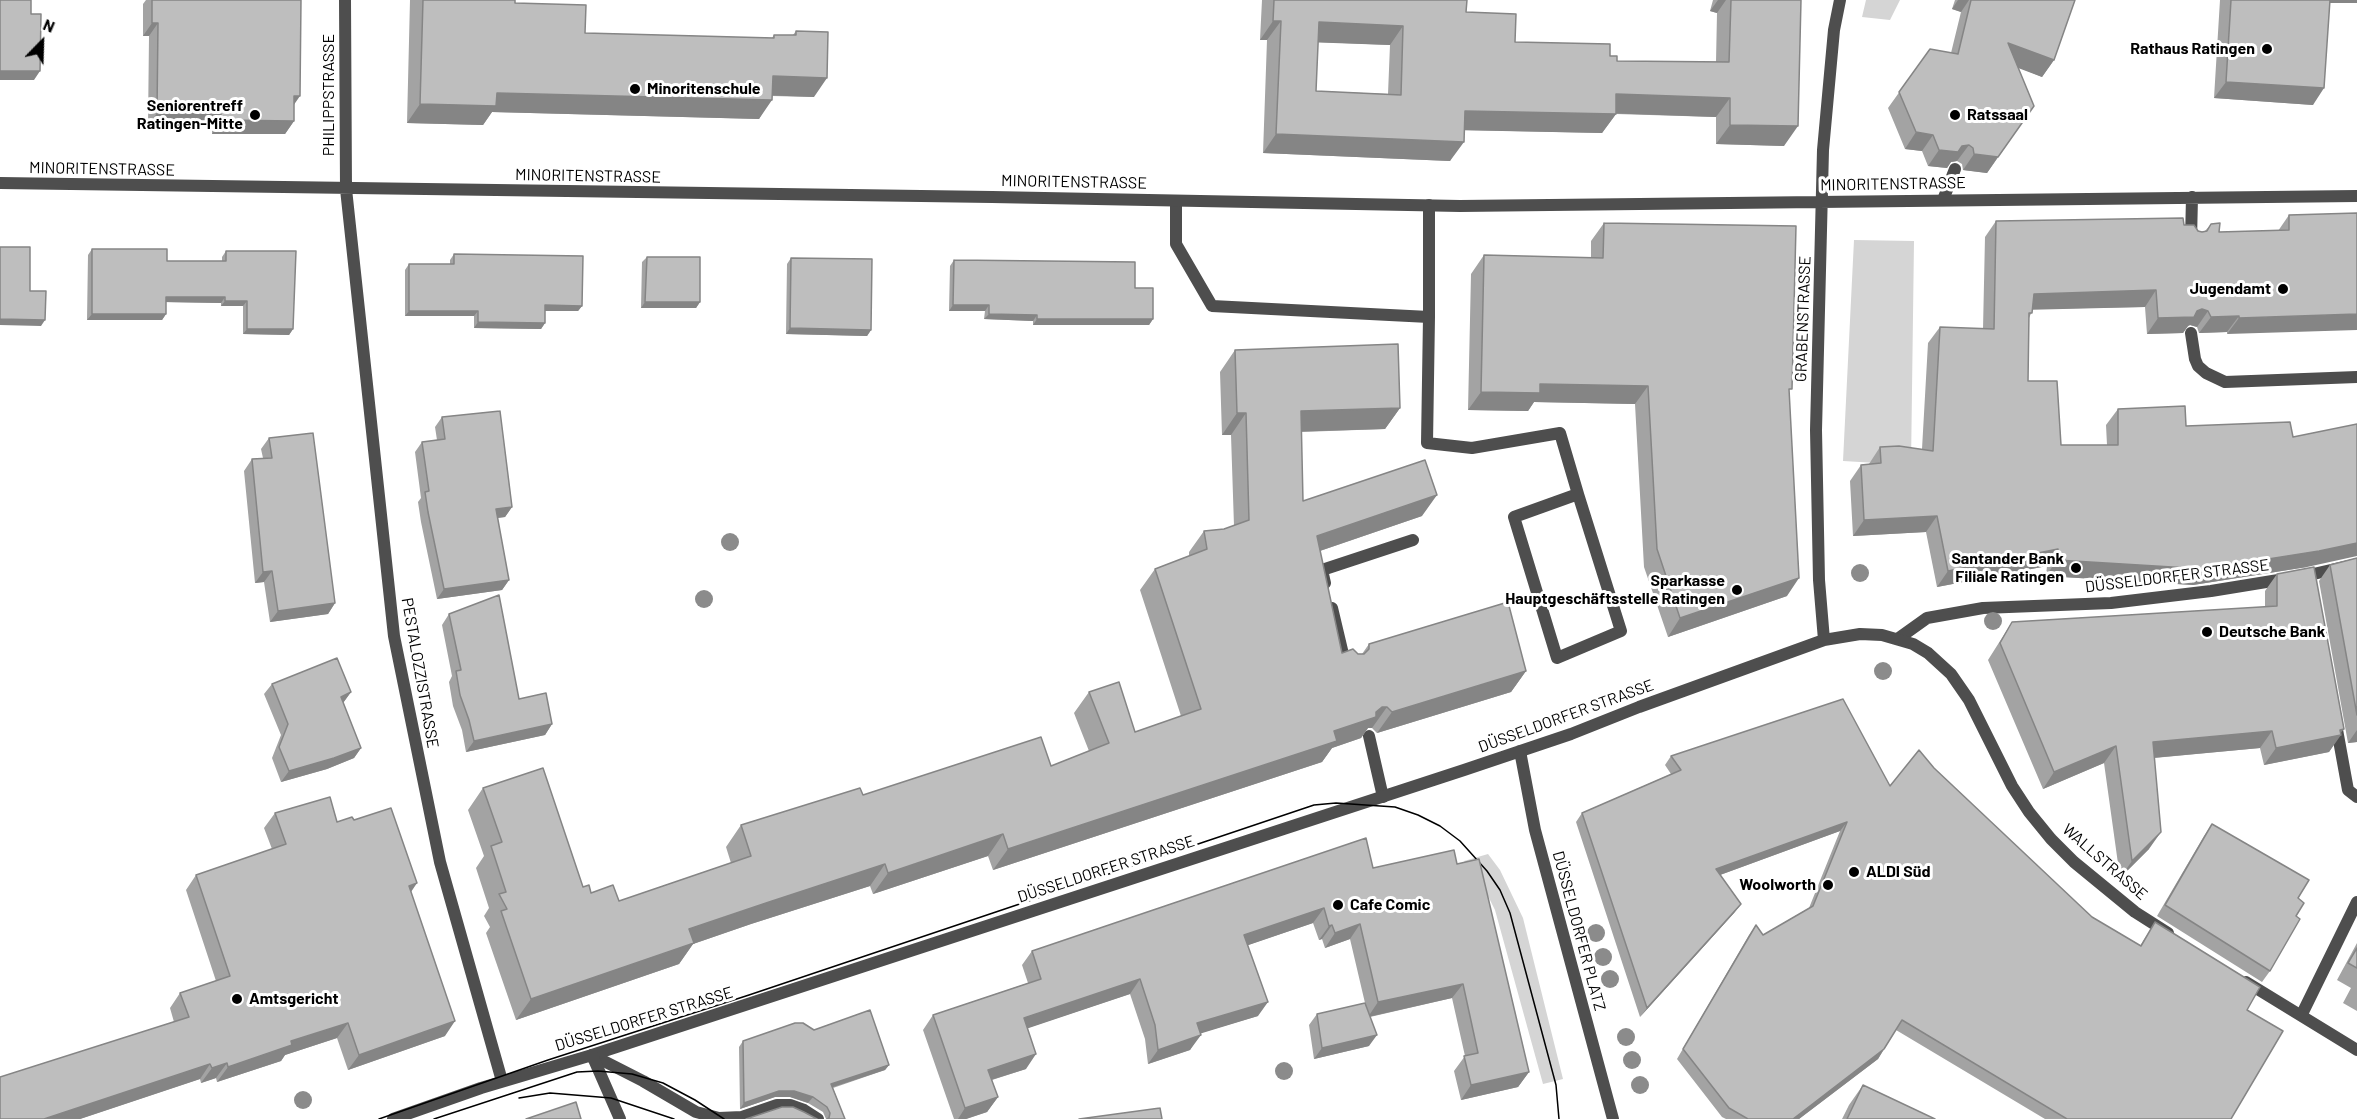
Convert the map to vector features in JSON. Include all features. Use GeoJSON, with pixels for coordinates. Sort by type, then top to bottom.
{"type":"FeatureCollection","features":[{"type":"Feature","properties":{"kind":"street","name":"PHILIPPSTRASSE"},"geometry":{"type":"LineString","coordinates":[[345,0],[346,189]]}},
{"type":"Feature","properties":{"kind":"street","name":"GRABENSTRASSE"},"geometry":{"type":"LineString","coordinates":[[1824,640],[1816,430],[1823,150],[1834,30],[1840,0]]}},
{"type":"Feature","properties":{"kind":"street"},"geometry":{"type":"LineString","coordinates":[[1943,200],[1955,169]]}},
{"type":"Feature","properties":{"kind":"street","name":"MINORITENSTRASSE"},"geometry":{"type":"LineString","coordinates":[[0,183],[1429,205],[2357,196]]}},
{"type":"Feature","properties":{"kind":"street","name":"PESTALOZZISTRASSE"},"geometry":{"type":"LineString","coordinates":[[346,189],[394,636],[440,861],[502,1082]]}},
{"type":"Feature","properties":{"kind":"street"},"geometry":{"type":"LineString","coordinates":[[2191,240],[2192,197]]}},
{"type":"Feature","properties":{"kind":"street"},"geometry":{"type":"LineString","coordinates":[[1176,201],[1176,244],[1212,306],[1429,317]]}},
{"type":"Feature","properties":{"kind":"street"},"geometry":{"type":"LineString","coordinates":[[1429,205],[1427,443],[1472,448],[1560,433],[1621,632],[1557,658],[1514,517],[1578,494]]}},
{"type":"Feature","properties":{"kind":"street"},"geometry":{"type":"LineString","coordinates":[[2191,333],[2198,366],[2206,374],[2225,382],[2357,377]]}},
{"type":"Feature","properties":{"kind":"street"},"geometry":{"type":"LineString","coordinates":[[1346,668],[1322,570],[1413,540]]}},
{"type":"Feature","properties":{"kind":"street","name":"DÜSSELDORFER STRASSE"},"geometry":{"type":"LineString","coordinates":[[1899,638],[1926,618],[1983,608],[2111,603],[2310,581],[2357,564]]}},
{"type":"Feature","properties":{"kind":"street","name":"WALLSTRASSE"},"geometry":{"type":"LineString","coordinates":[[1824,640],[1860,634],[1882,634],[1899,638],[1928,654],[1951,674],[1969,700],[2012,786],[2029,812],[2051,838],[2074,862],[2135,912],[2175,937]]}},
{"type":"Feature","properties":{"kind":"street","name":"DÜSSELDORFER STRASSE"},"geometry":{"type":"LineString","coordinates":[[393,1119],[1383,797],[1571,734],[1824,640]]}},
{"type":"Feature","properties":{"kind":"street"},"geometry":{"type":"LineString","coordinates":[[2333,710],[2348,790],[2357,797]]}},
{"type":"Feature","properties":{"kind":"street"},"geometry":{"type":"LineString","coordinates":[[1369,736],[1383,797]]}},
{"type":"Feature","properties":{"kind":"street","name":"DÜSSELDORFER PLATZ"},"geometry":{"type":"LineString","coordinates":[[1520,750],[1535,830],[1613,1119]]}},
{"type":"Feature","properties":{"kind":"street"},"geometry":{"type":"LineString","coordinates":[[2302,1014],[2357,902]]}},
{"type":"Feature","properties":{"kind":"street"},"geometry":{"type":"LineString","coordinates":[[2233,974],[2302,1014],[2357,1050]]}},
{"type":"Feature","properties":{"kind":"street"},"geometry":{"type":"LineString","coordinates":[[592,1054],[696,1112],[719,1118],[742,1117],[753,1116],[777,1105],[790,1105],[818,1119]]}},
{"type":"Feature","properties":{"kind":"street"},"geometry":{"type":"LineString","coordinates":[[592,1054],[620,1119]]}},
{"type":"Feature","properties":{"kind":"shaded area"},"geometry":{"type":"Polygon","coordinates":[[[1866,0],[1900,0],[1890,20],[1862,17],[1866,0]]]}},
{"type":"Feature","properties":{"kind":"shaded area"},"geometry":{"type":"Polygon","coordinates":[[[1854,240],[1914,241],[1911,465],[1843,461],[1854,240]]]}},
{"type":"Feature","properties":{"kind":"shaded area"},"geometry":{"type":"Polygon","coordinates":[[[1488,854],[1500,870],[1523,918],[1563,1079],[1543,1084],[1495,910],[1482,884],[1464,861],[1488,854]]]}},
{"type":"Feature","properties":{"kind":"building"},"geometry":{"type":"Polygon","coordinates":[[[0,0],[31,0],[31,14],[41,14],[40,71],[0,71],[0,0]]]}},
{"type":"Feature","properties":{"kind":"building"},"geometry":{"type":"Polygon","coordinates":[[[152,0],[301,0],[300,96],[294,96],[294,121],[221,120],[221,114],[157,113],[158,23],[152,23],[152,0]]]}},
{"type":"Feature","properties":{"kind":"building"},"geometry":{"type":"Polygon","coordinates":[[[423,0],[515,0],[515,3],[586,5],[585,33],[774,38],[774,35],[796,35],[796,31],[828,32],[827,78],[773,76],[772,100],[497,93],[496,106],[420,104],[423,0]]]}},
{"type":"Feature","properties":{"kind":"building"},"geometry":{"type":"Polygon","coordinates":[[[1274,0],[1467,0],[1466,12],[1516,14],[1515,42],[1610,44],[1610,56],[1617,56],[1617,61],[1729,62],[1731,0],[1801,0],[1798,126],[1730,125],[1730,98],[1616,94],[1616,114],[1465,111],[1464,142],[1276,134],[1281,21],[1273,21],[1274,0]],[[1319,22],[1316,91],[1401,95],[1403,26],[1319,22]]]}},
{"type":"Feature","properties":{"kind":"building"},"geometry":{"type":"Polygon","coordinates":[[[1971,0],[2075,0],[2054,60],[2008,43],[2034,106],[1998,157],[1974,154],[1973,148],[1969,145],[1962,146],[1958,152],[1939,150],[1933,135],[1916,132],[1899,92],[1930,49],[1958,54],[1971,0]]]}},
{"type":"Feature","properties":{"kind":"building","name":"Rathaus Ratingen"},"geometry":{"type":"Polygon","coordinates":[[[2231,0],[2330,0],[2324,88],[2226,82],[2231,0]]]}},
{"type":"Feature","properties":{"kind":"building"},"geometry":{"type":"Polygon","coordinates":[[[2357,213],[2357,314],[2239,318],[2239,316],[2211,317],[2208,311],[2202,309],[2197,311],[2194,317],[2158,318],[2156,290],[2034,294],[2032,313],[2029,313],[2028,381],[2057,381],[2061,445],[2118,445],[2118,409],[2185,406],[2186,426],[2290,422],[2293,437],[2357,424],[2357,543],[2205,569],[2057,560],[2058,549],[1948,571],[1937,516],[1864,520],[1861,465],[1881,463],[1880,447],[1899,446],[1933,451],[1940,327],[1994,329],[1996,221],[2183,218],[2184,225],[2194,225],[2198,231],[2202,232],[2207,231],[2211,224],[2220,223],[2219,232],[2289,230],[2289,215],[2357,213]]]}},
{"type":"Feature","properties":{"kind":"building"},"geometry":{"type":"Polygon","coordinates":[[[1604,223],[1796,226],[1792,389],[1789,389],[1799,578],[1680,618],[1657,549],[1648,386],[1540,384],[1540,393],[1481,392],[1484,255],[1603,258],[1604,223]]]}},
{"type":"Feature","properties":{"kind":"building"},"geometry":{"type":"Polygon","coordinates":[[[0,247],[30,247],[30,291],[46,291],[45,320],[0,319],[0,247]]]}},
{"type":"Feature","properties":{"kind":"building"},"geometry":{"type":"Polygon","coordinates":[[[92,249],[167,249],[167,261],[226,261],[226,251],[296,251],[293,329],[247,329],[247,301],[225,301],[225,297],[166,297],[166,314],[92,314],[92,249]]]}},
{"type":"Feature","properties":{"kind":"building"},"geometry":{"type":"Polygon","coordinates":[[[454,254],[583,256],[582,306],[545,305],[545,323],[478,322],[478,311],[409,311],[409,264],[454,264],[454,254]]]}},
{"type":"Feature","properties":{"kind":"building"},"geometry":{"type":"Polygon","coordinates":[[[647,257],[700,257],[700,302],[645,302],[647,257]]]}},
{"type":"Feature","properties":{"kind":"building"},"geometry":{"type":"Polygon","coordinates":[[[791,258],[872,259],[871,330],[790,328],[791,258]]]}},
{"type":"Feature","properties":{"kind":"building"},"geometry":{"type":"Polygon","coordinates":[[[954,260],[1135,262],[1135,288],[1153,288],[1153,319],[1037,319],[1037,315],[989,314],[989,305],[953,305],[954,260]]]}},
{"type":"Feature","properties":{"kind":"building"},"geometry":{"type":"Polygon","coordinates":[[[1398,344],[1400,408],[1301,411],[1303,501],[1425,460],[1437,495],[1317,536],[1342,653],[1353,649],[1358,654],[1364,654],[1369,649],[1369,644],[1508,602],[1526,671],[1392,712],[1387,707],[1382,707],[1376,712],[1376,717],[1334,731],[1337,741],[1008,849],[1003,834],[888,873],[885,864],[766,903],[689,929],[694,943],[531,999],[501,911],[507,909],[499,894],[506,892],[491,846],[502,842],[483,788],[543,768],[583,887],[589,885],[591,893],[613,885],[619,901],[751,856],[741,825],[860,788],[863,795],[1041,737],[1051,766],[1109,743],[1089,692],[1119,682],[1135,732],[1201,709],[1155,569],[1207,549],[1204,531],[1224,529],[1249,520],[1246,413],[1237,413],[1235,350],[1398,344]]]}},
{"type":"Feature","properties":{"kind":"building"},"geometry":{"type":"Polygon","coordinates":[[[500,411],[512,507],[496,509],[509,580],[444,589],[425,492],[429,491],[422,442],[445,439],[442,417],[500,411]]]}},
{"type":"Feature","properties":{"kind":"building"},"geometry":{"type":"Polygon","coordinates":[[[313,433],[335,603],[278,611],[272,571],[263,572],[252,459],[272,458],[269,438],[313,433]]]}},
{"type":"Feature","properties":{"kind":"building"},"geometry":{"type":"Polygon","coordinates":[[[2357,558],[2357,715],[2330,565],[2357,558]]]}},
{"type":"Feature","properties":{"kind":"building"},"geometry":{"type":"Polygon","coordinates":[[[2314,567],[2344,729],[2340,730],[2341,735],[2276,748],[2272,731],[2153,742],[2161,832],[2132,861],[2116,746],[2054,772],[2000,643],[2012,622],[2277,606],[2277,574],[2314,567]]]}},
{"type":"Feature","properties":{"kind":"building"},"geometry":{"type":"Polygon","coordinates":[[[499,595],[519,699],[546,693],[552,724],[474,741],[460,695],[456,671],[461,670],[449,614],[499,595]]]}},
{"type":"Feature","properties":{"kind":"building"},"geometry":{"type":"Polygon","coordinates":[[[337,658],[351,692],[341,697],[361,748],[289,771],[279,747],[288,724],[272,684],[337,658]]]}},
{"type":"Feature","properties":{"kind":"building"},"geometry":{"type":"Polygon","coordinates":[[[1843,699],[1890,786],[1919,750],[1934,768],[2092,917],[2141,946],[2155,922],[2260,987],[2247,1010],[2283,1031],[2231,1119],[2067,1119],[1902,1020],[1884,1049],[1793,1119],[1748,1119],[1729,1108],[1683,1049],[1756,925],[1763,935],[1813,906],[1847,822],[1716,869],[1741,904],[1647,1008],[1582,813],[1681,770],[1671,756],[1843,699]]]}},
{"type":"Feature","properties":{"kind":"building"},"geometry":{"type":"Polygon","coordinates":[[[330,797],[337,822],[352,817],[354,820],[391,808],[417,883],[409,886],[455,1021],[359,1055],[348,1023],[291,1041],[292,1045],[228,1067],[227,1063],[212,1068],[210,1064],[44,1119],[0,1119],[0,1077],[189,1017],[180,993],[230,976],[196,875],[286,844],[275,813],[330,797]]]}},
{"type":"Feature","properties":{"kind":"building"},"geometry":{"type":"Polygon","coordinates":[[[2212,824],[2309,880],[2298,898],[2304,903],[2296,916],[2300,919],[2270,971],[2165,905],[2212,824]]]}},
{"type":"Feature","properties":{"kind":"building"},"geometry":{"type":"Polygon","coordinates":[[[1366,838],[1373,868],[1454,850],[1457,864],[1479,859],[1529,1072],[1471,1085],[1464,1056],[1478,1053],[1463,984],[1378,1002],[1360,924],[1335,933],[1332,925],[1329,926],[1324,908],[1244,935],[1268,1002],[1197,1023],[1201,1035],[1158,1050],[1155,1025],[1140,979],[1024,1018],[1036,1054],[988,1070],[998,1097],[965,1108],[933,1015],[1041,979],[1032,951],[1366,838]]]}},
{"type":"Feature","properties":{"kind":"building"},"geometry":{"type":"Polygon","coordinates":[[[2357,948],[2357,968],[2348,963],[2357,948]]]}},
{"type":"Feature","properties":{"kind":"building"},"geometry":{"type":"Polygon","coordinates":[[[1365,1003],[1377,1035],[1322,1048],[1317,1014],[1365,1003]]]}},
{"type":"Feature","properties":{"kind":"building"},"geometry":{"type":"Polygon","coordinates":[[[870,1010],[889,1065],[831,1084],[845,1119],[827,1119],[830,1113],[827,1107],[813,1097],[794,1091],[779,1091],[744,1103],[743,1041],[795,1023],[803,1023],[814,1030],[870,1010]]]}},
{"type":"Feature","properties":{"kind":"building"},"geometry":{"type":"Polygon","coordinates":[[[1863,1085],[1935,1119],[1847,1119],[1863,1085]]]}},
{"type":"Feature","properties":{"kind":"building"},"geometry":{"type":"Polygon","coordinates":[[[576,1102],[581,1119],[526,1119],[576,1102]]]}},
{"type":"Feature","properties":{"kind":"building"},"geometry":{"type":"Polygon","coordinates":[[[782,1107],[793,1107],[817,1119],[746,1119],[782,1107]]]}},
{"type":"Feature","properties":{"kind":"building"},"geometry":{"type":"Polygon","coordinates":[[[1160,1108],[1162,1119],[1079,1119],[1160,1108]]]}},
{"type":"Feature","properties":{"kind":"tram line"},"geometry":{"type":"LineString","coordinates":[[379,1119],[548,1060],[749,995],[1314,805],[1336,803],[1395,807],[1418,815],[1440,826],[1460,841],[1487,871],[1500,890],[1510,913],[1556,1085],[1559,1119]]}},
{"type":"Feature","properties":{"kind":"tram line"},"geometry":{"type":"LineString","coordinates":[[434,1119],[577,1072],[598,1071],[632,1074],[663,1083],[724,1119]]}},
{"type":"Feature","properties":{"kind":"tram line"},"geometry":{"type":"LineString","coordinates":[[519,1098],[550,1093],[611,1098],[674,1119]]}},
{"type":"Feature","properties":{"kind":"place","name":"Rathaus Ratingen"},"geometry":{"type":"Point","coordinates":[2267,49]}},
{"type":"Feature","properties":{"kind":"place","name":"Minoritenschule"},"geometry":{"type":"Point","coordinates":[635,89]}},
{"type":"Feature","properties":{"kind":"place","name":"Seniorentreff Ratingen-Mitte"},"geometry":{"type":"Point","coordinates":[255,115]}},
{"type":"Feature","properties":{"kind":"place","name":"Ratssaal"},"geometry":{"type":"Point","coordinates":[1955,115]}},
{"type":"Feature","properties":{"kind":"place","name":"Jugendamt"},"geometry":{"type":"Point","coordinates":[2283,289]}},
{"type":"Feature","properties":{"kind":"place","name":"Santander Bank Filiale Ratingen"},"geometry":{"type":"Point","coordinates":[2076,568]}},
{"type":"Feature","properties":{"kind":"place","name":"Sparkasse Hauptgeschäftsstelle Ratingen"},"geometry":{"type":"Point","coordinates":[1737,590]}},
{"type":"Feature","properties":{"kind":"place","name":"Deutsche Bank"},"geometry":{"type":"Point","coordinates":[2207,632]}},
{"type":"Feature","properties":{"kind":"place","name":"ALDI Süd"},"geometry":{"type":"Point","coordinates":[1854,872]}},
{"type":"Feature","properties":{"kind":"place","name":"Woolworth"},"geometry":{"type":"Point","coordinates":[1828,885]}},
{"type":"Feature","properties":{"kind":"place","name":"Cafe Comic"},"geometry":{"type":"Point","coordinates":[1338,905]}},
{"type":"Feature","properties":{"kind":"place","name":"Amtsgericht"},"geometry":{"type":"Point","coordinates":[237,999]}}]}
